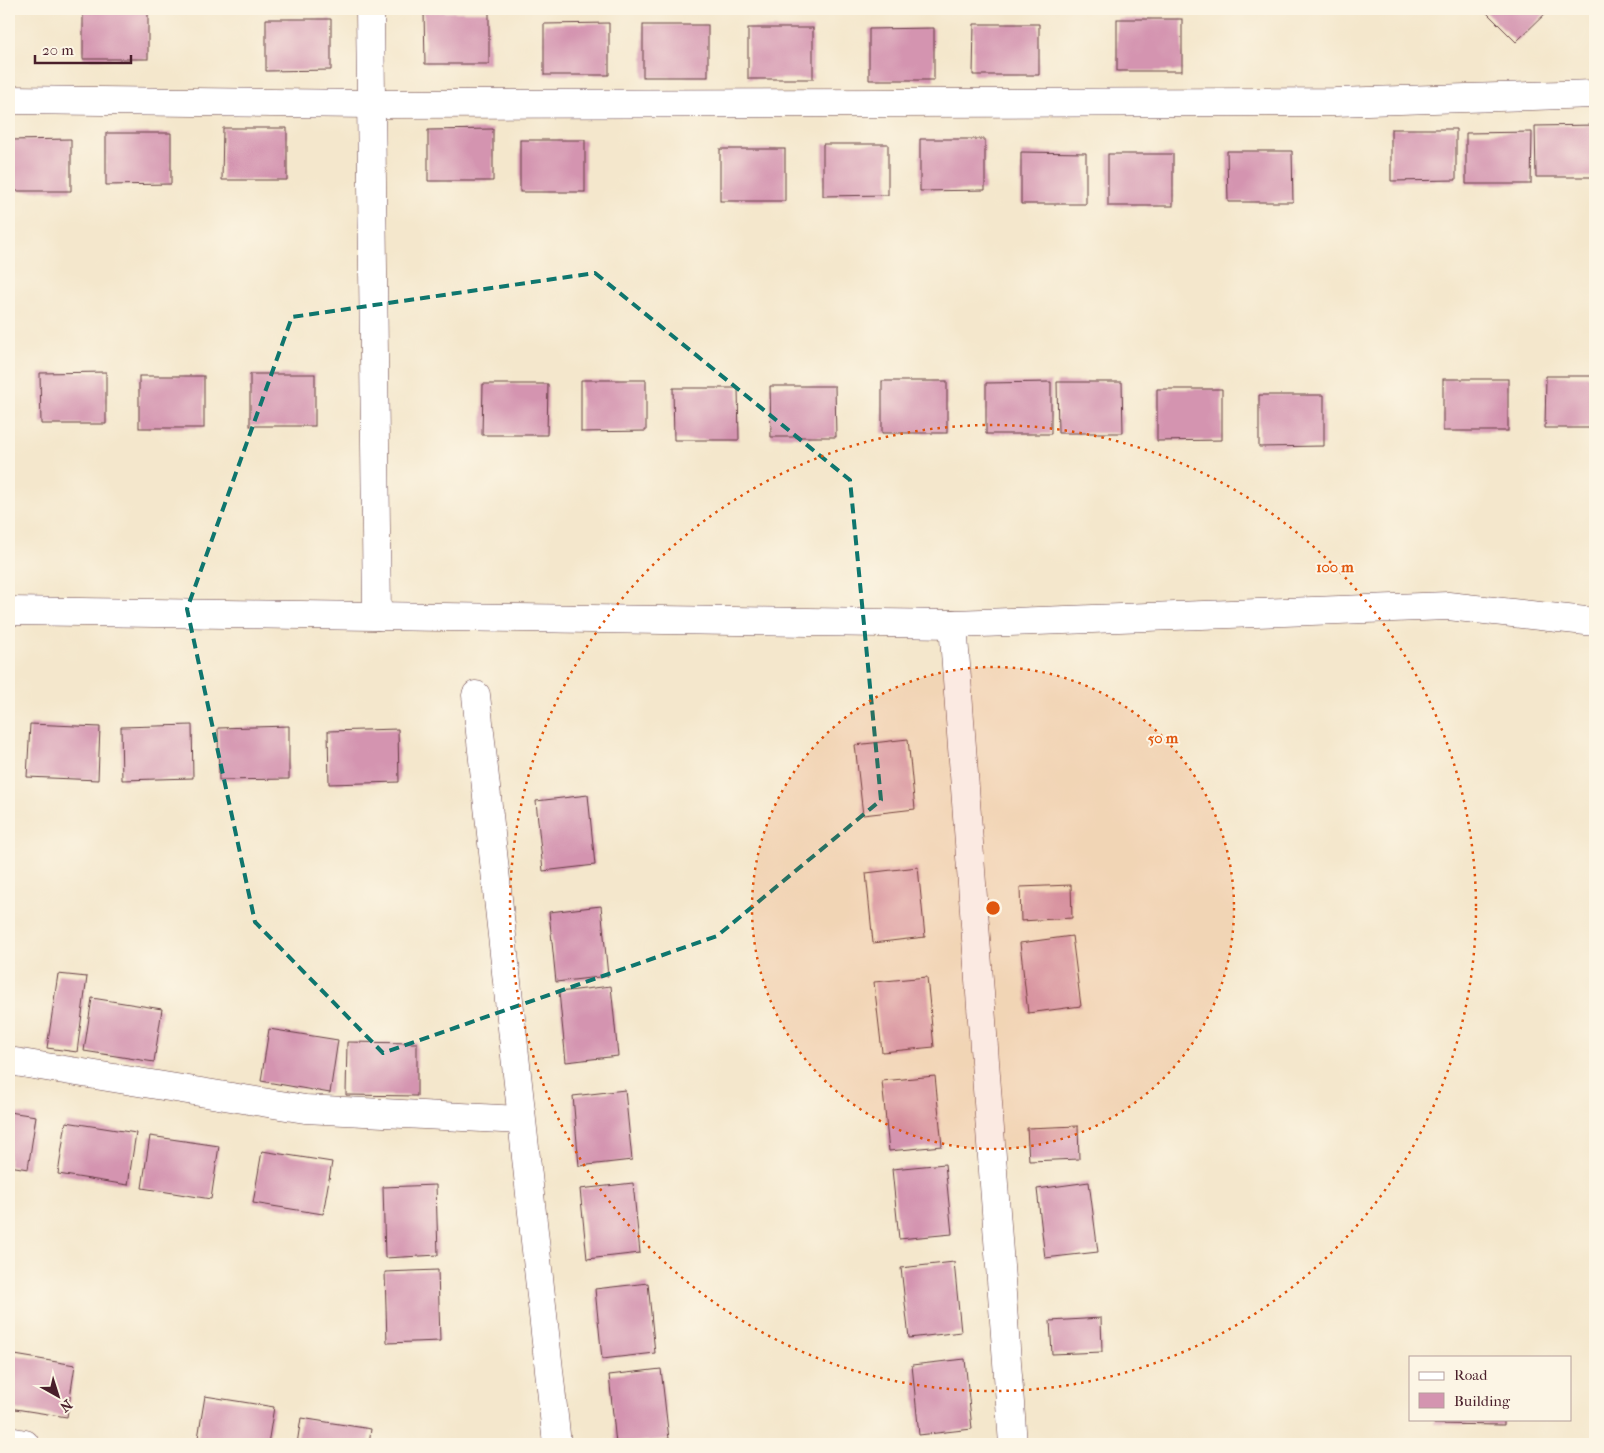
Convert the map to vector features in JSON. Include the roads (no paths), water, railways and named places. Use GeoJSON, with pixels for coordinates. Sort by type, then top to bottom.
{"type":"FeatureCollection","features":[{"type":"Feature","properties":{"kind":"street"},"geometry":{"type":"LineString","coordinates":[[370,9],[377,616]]}},
{"type":"Feature","properties":{"kind":"street"},"geometry":{"type":"LineString","coordinates":[[9,100],[371,104],[1335,102],[1595,94]]}},
{"type":"Feature","properties":{"kind":"street"},"geometry":{"type":"LineString","coordinates":[[9,611],[953,624],[1448,606],[1595,622]]}},
{"type":"Feature","properties":{"kind":"street"},"geometry":{"type":"LineString","coordinates":[[953,624],[1013,1444]]}},
{"type":"Feature","properties":{"kind":"street"},"geometry":{"type":"LineString","coordinates":[[476,695],[557,1444]]}},
{"type":"Feature","properties":{"kind":"street"},"geometry":{"type":"LineString","coordinates":[[9,1061],[305,1109],[521,1120]]}},
{"type":"Feature","properties":{"kind":"street"},"geometry":{"type":"LineString","coordinates":[[9,1441],[25,1444]]}}]}
